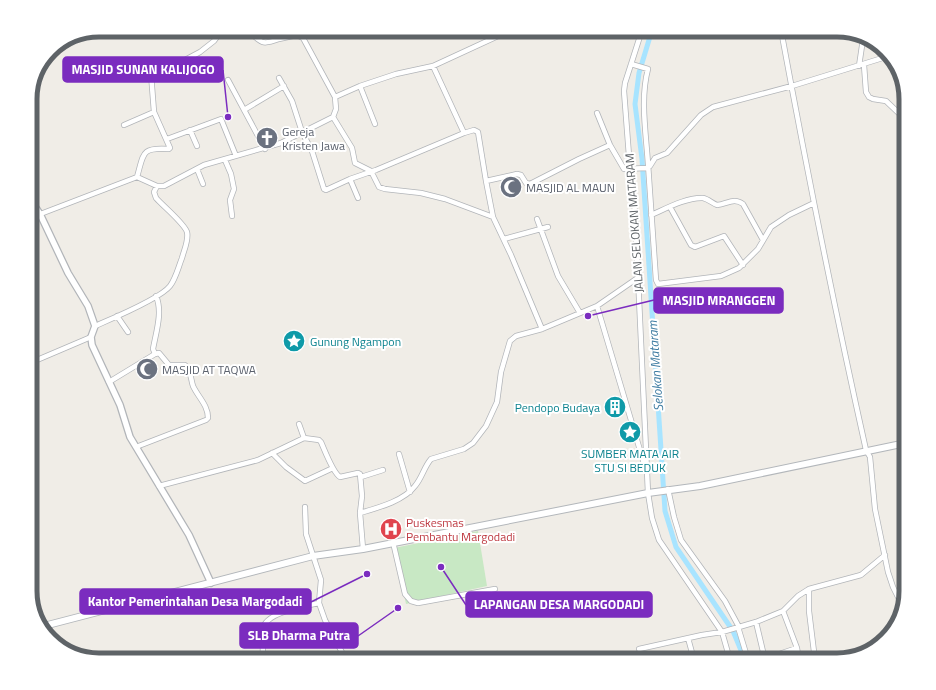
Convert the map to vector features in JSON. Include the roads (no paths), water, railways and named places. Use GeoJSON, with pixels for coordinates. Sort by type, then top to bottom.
{"type":"FeatureCollection","features":[{"type":"Feature","properties":{"kind":"main road"},"geometry":{"type":"LineString","coordinates":[[47,625],[313,556],[363,549],[667,490],[700,486],[899,444]]}},
{"type":"Feature","properties":{"kind":"street"},"geometry":{"type":"LineString","coordinates":[[137,177],[145,153],[151,149],[169,149],[170,145],[154,112],[152,71],[159,67],[185,60],[200,52],[217,37]]}},
{"type":"Feature","properties":{"kind":"street"},"geometry":{"type":"LineString","coordinates":[[255,37],[261,42],[267,44],[279,39],[291,37]]}},
{"type":"Feature","properties":{"kind":"street"},"geometry":{"type":"LineString","coordinates":[[37,215],[137,177],[157,186],[164,186],[204,165],[265,149],[281,143],[333,117],[336,109],[335,97],[303,38],[300,37]]}},
{"type":"Feature","properties":{"kind":"street"},"geometry":{"type":"LineString","coordinates":[[335,97],[360,86],[396,74],[433,66],[496,37]]}},
{"type":"Feature","properties":{"kind":"street","name":"JALAN SELOKAN MATARAM"},"geometry":{"type":"LineString","coordinates":[[640,37],[630,64],[624,92],[635,212],[648,474],[651,493],[652,518],[659,540],[722,632],[728,653]]}},
{"type":"Feature","properties":{"kind":"street"},"geometry":{"type":"LineString","coordinates":[[782,37],[846,360],[866,450],[870,458],[875,509],[893,587],[898,597]]}},
{"type":"Feature","properties":{"kind":"street"},"geometry":{"type":"LineString","coordinates":[[863,43],[862,65],[866,92],[869,97],[873,99],[886,101],[899,113]]}},
{"type":"Feature","properties":{"kind":"street"},"geometry":{"type":"LineString","coordinates":[[596,113],[610,145],[623,168],[647,168],[655,158],[666,154],[708,109],[792,86],[884,58]]}},
{"type":"Feature","properties":{"kind":"street"},"geometry":{"type":"LineString","coordinates":[[630,64],[648,69],[645,92],[647,168],[656,280],[658,284],[721,276],[739,268],[758,249],[769,230],[795,211],[814,203]]}},
{"type":"Feature","properties":{"kind":"street"},"geometry":{"type":"LineString","coordinates":[[433,66],[464,133]]}},
{"type":"Feature","properties":{"kind":"street"},"geometry":{"type":"LineString","coordinates":[[279,78],[292,101],[302,132],[312,151],[324,189],[326,190],[464,133],[474,130],[478,132],[493,217],[504,239],[542,329]]}},
{"type":"Feature","properties":{"kind":"street"},"geometry":{"type":"LineString","coordinates":[[228,80],[265,149]]}},
{"type":"Feature","properties":{"kind":"street"},"geometry":{"type":"LineString","coordinates":[[244,110],[284,86]]}},
{"type":"Feature","properties":{"kind":"street"},"geometry":{"type":"LineString","coordinates":[[360,86],[375,124]]}},
{"type":"Feature","properties":{"kind":"street"},"geometry":{"type":"LineString","coordinates":[[124,126],[154,112]]}},
{"type":"Feature","properties":{"kind":"street"},"geometry":{"type":"LineString","coordinates":[[333,117],[352,148],[355,163],[371,171],[377,184],[382,188],[421,193],[445,199],[493,217]]}},
{"type":"Feature","properties":{"kind":"street"},"geometry":{"type":"LineString","coordinates":[[167,139],[221,119],[236,156]]}},
{"type":"Feature","properties":{"kind":"street"},"geometry":{"type":"LineString","coordinates":[[190,130],[197,146]]}},
{"type":"Feature","properties":{"kind":"street"},"geometry":{"type":"LineString","coordinates":[[486,181],[517,174],[521,175],[526,183],[530,184],[568,164],[610,145]]}},
{"type":"Feature","properties":{"kind":"street"},"geometry":{"type":"LineString","coordinates":[[225,160],[231,174],[234,189],[230,200],[232,216]]}},
{"type":"Feature","properties":{"kind":"street"},"geometry":{"type":"LineString","coordinates":[[197,169],[203,184]]}},
{"type":"Feature","properties":{"kind":"street"},"geometry":{"type":"LineString","coordinates":[[350,179],[358,198]]}},
{"type":"Feature","properties":{"kind":"street"},"geometry":{"type":"LineString","coordinates":[[95,326],[156,296],[166,290],[174,280],[186,245],[187,233],[185,228],[156,198],[154,192],[157,186]]}},
{"type":"Feature","properties":{"kind":"street"},"geometry":{"type":"LineString","coordinates":[[651,215],[698,198],[704,198],[717,205],[734,200],[743,204],[763,240]]}},
{"type":"Feature","properties":{"kind":"street"},"geometry":{"type":"LineString","coordinates":[[670,207],[691,245],[695,247],[724,236],[743,265]]}},
{"type":"Feature","properties":{"kind":"street"},"geometry":{"type":"LineString","coordinates":[[37,210],[68,272],[88,306],[95,326],[91,337],[92,345],[123,413],[130,437],[189,535],[211,583]]}},
{"type":"Feature","properties":{"kind":"street"},"geometry":{"type":"LineString","coordinates":[[537,219],[558,276],[580,313]]}},
{"type":"Feature","properties":{"kind":"street"},"geometry":{"type":"LineString","coordinates":[[504,239],[540,227],[548,227]]}},
{"type":"Feature","properties":{"kind":"street"},"geometry":{"type":"LineString","coordinates":[[360,513],[390,503],[410,492],[418,482],[431,460],[464,449],[473,443],[486,426],[497,402],[501,372],[510,341],[516,336],[542,329],[597,306],[639,277]]}},
{"type":"Feature","properties":{"kind":"street"},"geometry":{"type":"LineString","coordinates":[[155,354],[152,349],[158,320],[159,304],[156,296]]}},
{"type":"Feature","properties":{"kind":"street"},"geometry":{"type":"LineString","coordinates":[[597,306],[648,474]]}},
{"type":"Feature","properties":{"kind":"street"},"geometry":{"type":"LineString","coordinates":[[117,316],[128,332]]}},
{"type":"Feature","properties":{"kind":"street"},"geometry":{"type":"LineString","coordinates":[[37,360],[91,337]]}},
{"type":"Feature","properties":{"kind":"street"},"geometry":{"type":"LineString","coordinates":[[110,382],[155,354],[160,353],[169,365],[185,365],[188,368],[194,388],[204,403],[208,418],[206,420],[136,447]]}},
{"type":"Feature","properties":{"kind":"street"},"geometry":{"type":"LineString","coordinates":[[299,424],[304,438]]}},
{"type":"Feature","properties":{"kind":"street"},"geometry":{"type":"LineString","coordinates":[[159,486],[258,460],[304,438],[319,440],[321,442],[336,475],[340,477],[358,473],[361,476],[383,470]]}},
{"type":"Feature","properties":{"kind":"street"},"geometry":{"type":"LineString","coordinates":[[272,453],[286,467],[305,481],[333,468]]}},
{"type":"Feature","properties":{"kind":"street"},"geometry":{"type":"LineString","coordinates":[[399,454],[410,492]]}},
{"type":"Feature","properties":{"kind":"street"},"geometry":{"type":"LineString","coordinates":[[361,476],[362,496],[360,513],[363,549]]}},
{"type":"Feature","properties":{"kind":"street"},"geometry":{"type":"LineString","coordinates":[[667,490],[681,540],[725,601],[738,627],[746,653]]}},
{"type":"Feature","properties":{"kind":"street"},"geometry":{"type":"LineString","coordinates":[[305,507],[306,534],[321,580],[319,603],[324,620],[342,653]]}},
{"type":"Feature","properties":{"kind":"street"},"geometry":{"type":"LineString","coordinates":[[393,542],[405,594],[411,601],[418,603],[495,589]]}},
{"type":"Feature","properties":{"kind":"street"},"geometry":{"type":"LineString","coordinates":[[639,649],[728,631],[756,622],[783,611],[798,596],[809,589],[861,575],[885,555]]}},
{"type":"Feature","properties":{"kind":"street"},"geometry":{"type":"LineString","coordinates":[[809,589],[809,611],[814,653]]}},
{"type":"Feature","properties":{"kind":"street"},"geometry":{"type":"LineString","coordinates":[[263,653],[263,628],[268,621],[280,613],[319,603]]}},
{"type":"Feature","properties":{"kind":"street"},"geometry":{"type":"LineString","coordinates":[[783,611],[798,653]]}},
{"type":"Feature","properties":{"kind":"street"},"geometry":{"type":"LineString","coordinates":[[756,622],[763,653]]}},
{"type":"Feature","properties":{"kind":"street"},"geometry":{"type":"LineString","coordinates":[[688,638],[692,653]]}},
{"type":"Feature","properties":{"kind":"street"},"geometry":{"type":"LineString","coordinates":[[783,653],[797,648]]}},
{"type":"Feature","properties":{"kind":"waterway","name":"Selokan Mataram"},"geometry":{"type":"LineString","coordinates":[[650,37],[639,73],[635,104],[642,159],[665,511],[676,547],[733,631],[742,653]]}},
{"type":"Feature","properties":{"kind":"place","name":"MASJID SUNAN KALIJOGO"},"geometry":{"type":"Point","coordinates":[228,117]}},
{"type":"Feature","properties":{"kind":"place","name":"Gereja Kristen Jawa"},"geometry":{"type":"Point","coordinates":[267,138]}},
{"type":"Feature","properties":{"kind":"place","name":"MASJID AL MAUN"},"geometry":{"type":"Point","coordinates":[511,187]}},
{"type":"Feature","properties":{"kind":"place","name":"MASJID MRANGGEN"},"geometry":{"type":"Point","coordinates":[588,316]}},
{"type":"Feature","properties":{"kind":"place","name":"Gunung Ngampon"},"geometry":{"type":"Point","coordinates":[294,341]}},
{"type":"Feature","properties":{"kind":"place","name":"MASJID AT TAQWA"},"geometry":{"type":"Point","coordinates":[147,369]}},
{"type":"Feature","properties":{"kind":"place","name":"Pendopo Budaya"},"geometry":{"type":"Point","coordinates":[615,407]}},
{"type":"Feature","properties":{"kind":"place","name":"SUMBER MATA AIR STU SI BEDUK"},"geometry":{"type":"Point","coordinates":[630,432]}},
{"type":"Feature","properties":{"kind":"place","name":"Puskesmas Pembantu Margodadi"},"geometry":{"type":"Point","coordinates":[391,529]}},
{"type":"Feature","properties":{"kind":"place","name":"LAPANGAN DESA MARGODADI"},"geometry":{"type":"Point","coordinates":[441,567]}},
{"type":"Feature","properties":{"kind":"place","name":"Kantor Pemerintahan Desa Margodadi"},"geometry":{"type":"Point","coordinates":[367,574]}},
{"type":"Feature","properties":{"kind":"place","name":"SLB Dharma Putra"},"geometry":{"type":"Point","coordinates":[398,608]}}]}
